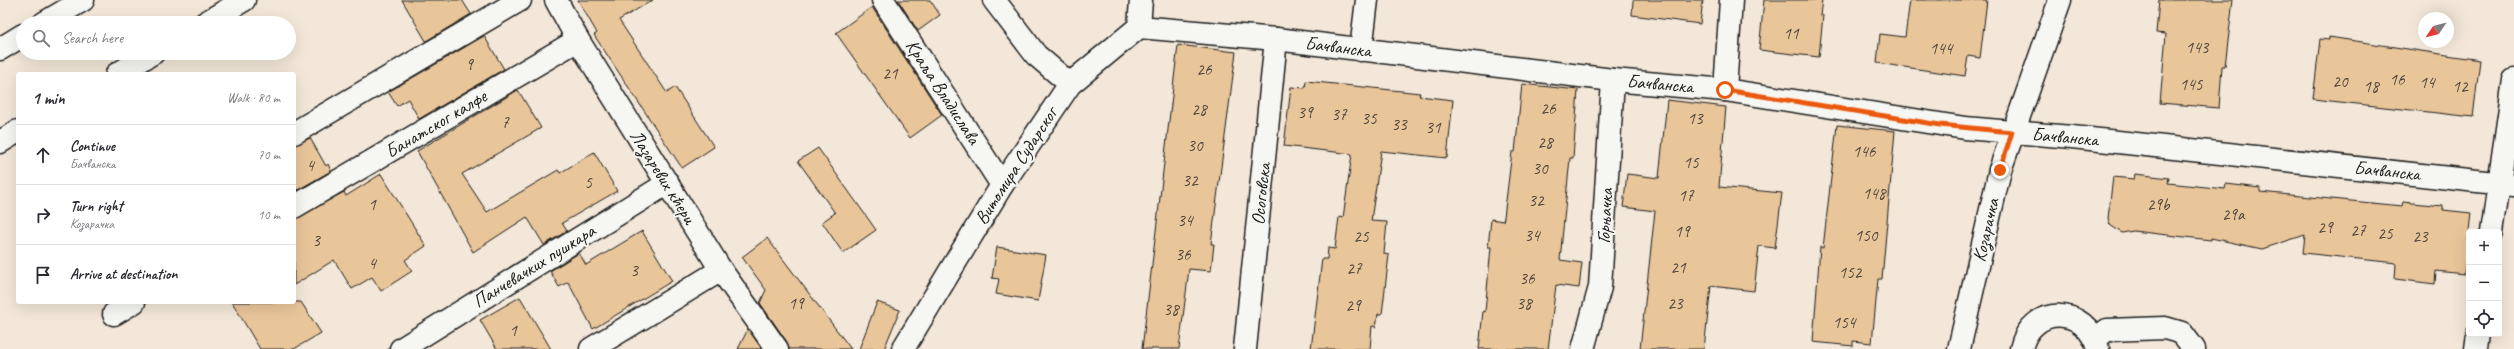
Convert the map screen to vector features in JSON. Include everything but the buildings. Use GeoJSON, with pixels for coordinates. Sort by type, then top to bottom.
{"type":"FeatureCollection","features":[{"type":"Feature","properties":{"kind":"street"},"geometry":{"type":"LineString","coordinates":[[56,16],[84,0]]}},
{"type":"Feature","properties":{"kind":"street"},"geometry":{"type":"LineString","coordinates":[[217,16],[244,0]]}},
{"type":"Feature","properties":{"kind":"street"},"geometry":{"type":"LineString","coordinates":[[296,132],[520,0]]}},
{"type":"Feature","properties":{"kind":"street","name":"Лазаревих кћери"},"geometry":{"type":"LineString","coordinates":[[556,0],[578,40],[721,270],[777,349]]}},
{"type":"Feature","properties":{"kind":"street","name":"Краља Владислава"},"geometry":{"type":"LineString","coordinates":[[884,0],[1002,185]]}},
{"type":"Feature","properties":{"kind":"street"},"geometry":{"type":"LineString","coordinates":[[994,0],[1036,55],[1070,84]]}},
{"type":"Feature","properties":{"kind":"street"},"geometry":{"type":"LineString","coordinates":[[1140,27],[1141,0]]}},
{"type":"Feature","properties":{"kind":"street"},"geometry":{"type":"LineString","coordinates":[[1361,50],[1367,0]]}},
{"type":"Feature","properties":{"kind":"street"},"geometry":{"type":"LineString","coordinates":[[1725,90],[1731,0]]}},
{"type":"Feature","properties":{"kind":"street","name":"Козарачка"},"geometry":{"type":"LineString","coordinates":[[1959,349],[2000,170],[2012,132],[2060,0]]}},
{"type":"Feature","properties":{"kind":"street","name":"Витомира Сударског"},"geometry":{"type":"LineString","coordinates":[[903,349],[1002,185],[1070,84],[1140,27]]}},
{"type":"Feature","properties":{"kind":"street","name":"Бачванска"},"geometry":{"type":"LineString","coordinates":[[1140,27],[1276,39],[1613,80],[1725,90],[1946,126],[2507,184]]}},
{"type":"Feature","properties":{"kind":"street"},"geometry":{"type":"LineString","coordinates":[[0,49],[16,39]]}},
{"type":"Feature","properties":{"kind":"street","name":"Осоговска"},"geometry":{"type":"LineString","coordinates":[[1245,349],[1276,39]]}},
{"type":"Feature","properties":{"kind":"street","name":"Банатског калфе"},"geometry":{"type":"LineString","coordinates":[[296,207],[578,40]]}},
{"type":"Feature","properties":{"kind":"street"},"geometry":{"type":"LineString","coordinates":[[120,72],[141,60]]}},
{"type":"Feature","properties":{"kind":"street","name":"Горњачка"},"geometry":{"type":"LineString","coordinates":[[1582,349],[1600,287],[1613,80]]}},
{"type":"Feature","properties":{"kind":"street"},"geometry":{"type":"LineString","coordinates":[[2493,229],[2507,184],[2514,80]]}},
{"type":"Feature","properties":{"kind":"street"},"geometry":{"type":"LineString","coordinates":[[0,142],[16,132]]}},
{"type":"Feature","properties":{"kind":"street","name":"Панчевачких пушкара"},"geometry":{"type":"LineString","coordinates":[[401,349],[668,183]]}},
{"type":"Feature","properties":{"kind":"street"},"geometry":{"type":"LineString","coordinates":[[592,349],[721,270]]}},
{"type":"Feature","properties":{"kind":"street"},"geometry":{"type":"LineString","coordinates":[[114,314],[131,304]]}},
{"type":"Feature","properties":{"kind":"street"},"geometry":{"type":"LineString","coordinates":[[2021,349],[2023,339],[2030,328],[2040,320],[2053,316],[2066,316],[2078,320],[2088,328],[2096,344],[2107,330],[2165,328],[2182,334],[2194,349]]}},
{"type":"Feature","properties":{"kind":"street"},"geometry":{"type":"LineString","coordinates":[[2476,349],[2478,337]]}},
{"type":"Feature","properties":{"kind":"route"},"geometry":{"type":"LineString","coordinates":[[1725,90],[1940,125],[2012,132],[2000,170]]}}]}
